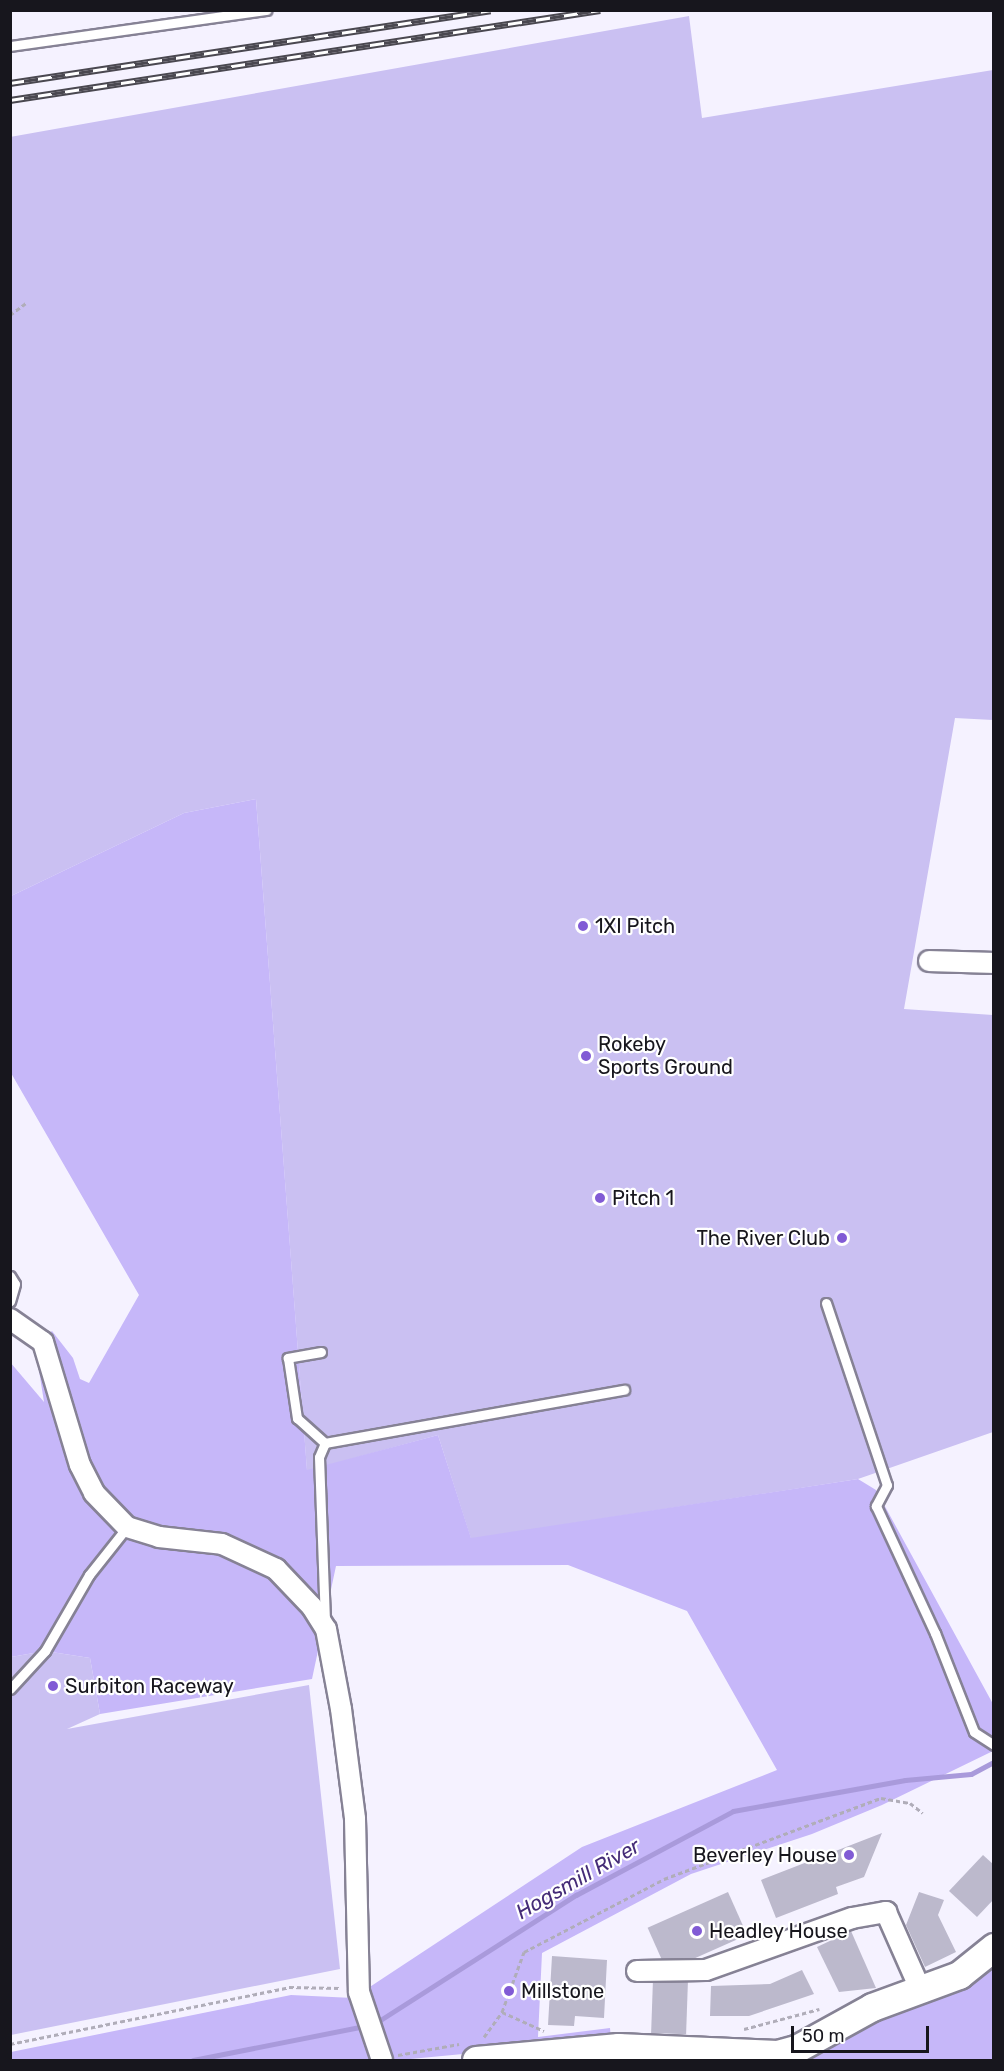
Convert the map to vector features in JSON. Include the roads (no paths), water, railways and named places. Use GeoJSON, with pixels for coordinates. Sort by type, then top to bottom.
{"type":"FeatureCollection","features":[{"type":"Feature","properties":{"kind":"main road"},"geometry":{"type":"LineString","coordinates":[[476,2048],[618,2047],[777,2054],[796,2049],[872,2007],[921,1991],[959,1975],[993,1947]]}},
{"type":"Feature","properties":{"kind":"street"},"geometry":{"type":"LineString","coordinates":[[929,961],[993,963]]}},
{"type":"Feature","properties":{"kind":"street"},"geometry":{"type":"LineString","coordinates":[[10,1319],[43,1342],[80,1465],[94,1493],[127,1527],[159,1537],[222,1544],[276,1569],[312,1607],[326,1629],[341,1709],[355,1818],[359,1992],[380,2056]]}},
{"type":"Feature","properties":{"kind":"street"},"geometry":{"type":"LineString","coordinates":[[637,1971],[706,1970],[852,1918],[886,1912],[921,1991]]}},
{"type":"Feature","properties":{"kind":"lane"},"geometry":{"type":"LineString","coordinates":[[10,46],[266,10]]}},
{"type":"Feature","properties":{"kind":"lane"},"geometry":{"type":"LineString","coordinates":[[10,1276],[15,1284],[10,1301]]}},
{"type":"Feature","properties":{"kind":"lane"},"geometry":{"type":"LineString","coordinates":[[826,1303],[886,1485],[876,1506],[935,1633],[974,1732],[993,1745]]}},
{"type":"Feature","properties":{"kind":"lane"},"geometry":{"type":"LineString","coordinates":[[321,1352],[288,1358],[297,1418],[325,1443]]}},
{"type":"Feature","properties":{"kind":"lane"},"geometry":{"type":"LineString","coordinates":[[325,1443],[624,1390]]}},
{"type":"Feature","properties":{"kind":"lane"},"geometry":{"type":"LineString","coordinates":[[325,1443],[319,1457],[326,1629]]}},
{"type":"Feature","properties":{"kind":"lane"},"geometry":{"type":"LineString","coordinates":[[10,1689],[45,1651],[88,1575],[127,1527]]}},
{"type":"Feature","properties":{"kind":"waterway","name":"Hogsmill River"},"geometry":{"type":"LineString","coordinates":[[374,2024],[576,1895],[733,1811],[905,1780],[971,1774],[994,1762]]}},
{"type":"Feature","properties":{"kind":"waterway","name":"Hogsmill River"},"geometry":{"type":"LineString","coordinates":[[193,2060],[365,2026]]}},
{"type":"Feature","properties":{"kind":"railway"},"geometry":{"type":"LineString","coordinates":[[10,83],[490,10]]}},
{"type":"Feature","properties":{"kind":"railway"},"geometry":{"type":"LineString","coordinates":[[10,100],[600,10]]}},
{"type":"Feature","properties":{"kind":"place","name":"1XI Pitch"},"geometry":{"type":"Point","coordinates":[583,926]}},
{"type":"Feature","properties":{"kind":"place","name":"Rokeby Sports Ground"},"geometry":{"type":"Point","coordinates":[586,1056]}},
{"type":"Feature","properties":{"kind":"place","name":"Pitch 1"},"geometry":{"type":"Point","coordinates":[600,1198]}},
{"type":"Feature","properties":{"kind":"place","name":"The River Club"},"geometry":{"type":"Point","coordinates":[842,1238]}},
{"type":"Feature","properties":{"kind":"place","name":"Surbiton Raceway"},"geometry":{"type":"Point","coordinates":[53,1686]}},
{"type":"Feature","properties":{"kind":"place","name":"Beverley House"},"geometry":{"type":"Point","coordinates":[849,1855]}},
{"type":"Feature","properties":{"kind":"place","name":"Headley House"},"geometry":{"type":"Point","coordinates":[697,1931]}},
{"type":"Feature","properties":{"kind":"place","name":"Millstone"},"geometry":{"type":"Point","coordinates":[509,1991]}}]}
